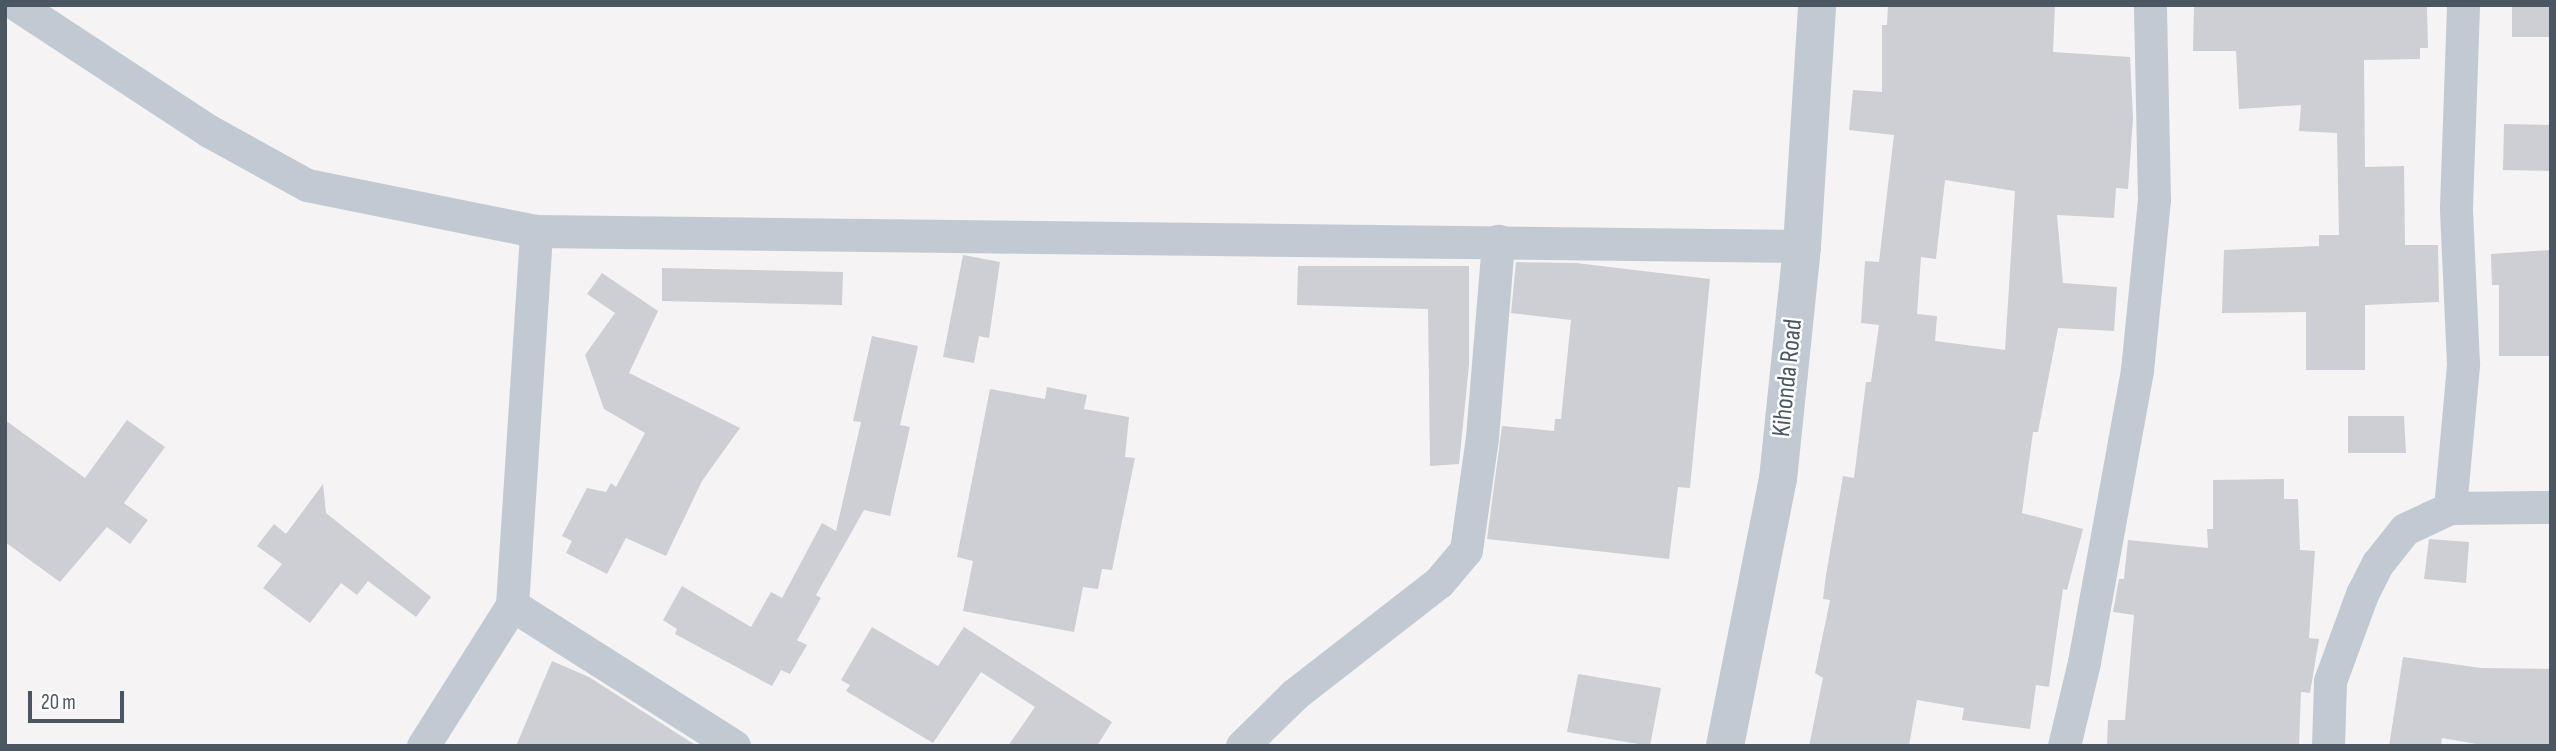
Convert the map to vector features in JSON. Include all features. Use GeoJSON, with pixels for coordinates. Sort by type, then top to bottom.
{"type":"FeatureCollection","features":[{"type":"Feature","properties":{"kind":"street"},"geometry":{"type":"LineString","coordinates":[[17,5],[209,131],[307,185],[536,232],[1802,246]]}},
{"type":"Feature","properties":{"kind":"street","name":"Kihonda Road"},"geometry":{"type":"LineString","coordinates":[[1725,746],[1777,480],[1802,246],[1817,5]]}},
{"type":"Feature","properties":{"kind":"street"},"geometry":{"type":"LineString","coordinates":[[2064,746],[2084,662],[2137,370],[2154,199],[2150,5]]}},
{"type":"Feature","properties":{"kind":"street"},"geometry":{"type":"LineString","coordinates":[[2450,508],[2463,364],[2456,207],[2463,5]]}},
{"type":"Feature","properties":{"kind":"street"},"geometry":{"type":"LineString","coordinates":[[423,746],[512,606],[536,232]]}},
{"type":"Feature","properties":{"kind":"street"},"geometry":{"type":"LineString","coordinates":[[1242,746],[1294,694],[1438,582],[1466,550],[1482,437],[1498,241]]}},
{"type":"Feature","properties":{"kind":"street"},"geometry":{"type":"LineString","coordinates":[[2328,746],[2330,681],[2378,564],[2405,529],[2450,508],[2551,507]]}},
{"type":"Feature","properties":{"kind":"street"},"geometry":{"type":"LineString","coordinates":[[512,606],[734,746]]}},
{"type":"Feature","properties":{"kind":"building"},"geometry":{"type":"Polygon","coordinates":[[[1888,5],[2055,5],[2053,52],[2130,57],[2133,118],[2128,189],[2116,188],[2114,218],[2057,215],[2063,283],[2117,287],[2114,331],[2058,328],[2038,432],[2033,432],[2022,513],[2083,529],[2067,590],[2063,589],[2049,687],[2036,685],[2030,729],[1962,720],[1964,708],[1917,700],[1909,746],[1809,746],[1823,678],[1815,673],[1830,600],[1823,599],[1826,575],[1843,476],[1854,478],[1866,382],[1871,382],[1879,325],[1861,323],[1865,261],[1879,262],[1894,135],[1849,130],[1853,90],[1882,92],[1882,25],[1887,25],[1888,5]],[[1945,180],[1936,259],[1921,257],[1917,314],[1937,316],[1935,341],[2005,350],[2015,191],[1945,180]]]}},
{"type":"Feature","properties":{"kind":"building"},"geometry":{"type":"Polygon","coordinates":[[[2427,5],[2428,48],[2420,48],[2420,59],[2364,60],[2365,167],[2404,166],[2405,245],[2438,245],[2439,302],[2365,305],[2365,370],[2306,370],[2306,312],[2222,313],[2224,250],[2319,246],[2319,235],[2339,235],[2337,133],[2299,131],[2301,105],[2239,109],[2236,51],[2193,51],[2194,6],[2427,5]]]}},
{"type":"Feature","properties":{"kind":"building"},"geometry":{"type":"Polygon","coordinates":[[[2512,5],[2551,5],[2551,37],[2512,37],[2512,5]]]}},
{"type":"Feature","properties":{"kind":"building"},"geometry":{"type":"Polygon","coordinates":[[[2504,124],[2551,125],[2551,171],[2503,170],[2504,124]]]}},
{"type":"Feature","properties":{"kind":"building"},"geometry":{"type":"Polygon","coordinates":[[[2551,250],[2551,356],[2499,356],[2499,285],[2492,285],[2491,254],[2551,250]]]}},
{"type":"Feature","properties":{"kind":"building"},"geometry":{"type":"Polygon","coordinates":[[[963,255],[1000,262],[989,338],[979,336],[974,363],[943,357],[963,255]]]}},
{"type":"Feature","properties":{"kind":"building"},"geometry":{"type":"Polygon","coordinates":[[[1516,262],[1576,263],[1710,279],[1690,488],[1678,487],[1669,559],[1487,539],[1502,426],[1554,431],[1555,419],[1561,419],[1571,320],[1511,313],[1516,262]]]}},
{"type":"Feature","properties":{"kind":"building"},"geometry":{"type":"Polygon","coordinates":[[[1298,266],[1469,266],[1469,365],[1459,464],[1430,466],[1428,309],[1297,305],[1298,266]]]}},
{"type":"Feature","properties":{"kind":"building"},"geometry":{"type":"Polygon","coordinates":[[[662,268],[843,272],[842,305],[662,301],[662,268]]]}},
{"type":"Feature","properties":{"kind":"building"},"geometry":{"type":"Polygon","coordinates":[[[602,273],[658,311],[629,373],[740,428],[702,481],[666,556],[626,538],[607,574],[566,553],[572,541],[562,536],[587,488],[606,492],[611,483],[616,487],[645,433],[604,409],[585,355],[615,313],[587,294],[602,273]]]}},
{"type":"Feature","properties":{"kind":"building"},"geometry":{"type":"Polygon","coordinates":[[[872,336],[918,346],[900,425],[910,427],[890,516],[864,510],[816,595],[821,598],[797,640],[807,645],[790,674],[781,670],[772,686],[675,634],[677,629],[663,620],[682,586],[751,627],[771,592],[782,598],[822,523],[836,531],[861,422],[853,421],[872,336]]]}},
{"type":"Feature","properties":{"kind":"building"},"geometry":{"type":"Polygon","coordinates":[[[1047,387],[1087,395],[1084,409],[1129,417],[1125,457],[1135,458],[1112,570],[1102,569],[1098,589],[1083,587],[1074,632],[963,611],[973,561],[957,557],[990,389],[1045,399],[1047,387]]]}},
{"type":"Feature","properties":{"kind":"building"},"geometry":{"type":"Polygon","coordinates":[[[2348,416],[2404,416],[2406,453],[2348,453],[2348,416]]]}},
{"type":"Feature","properties":{"kind":"building"},"geometry":{"type":"Polygon","coordinates":[[[5,420],[85,478],[127,420],[165,447],[124,503],[148,520],[130,544],[107,527],[60,582],[5,542],[5,420]]]}},
{"type":"Feature","properties":{"kind":"building"},"geometry":{"type":"Polygon","coordinates":[[[2284,479],[2284,499],[2298,499],[2300,550],[2315,551],[2309,638],[2319,639],[2310,693],[2301,692],[2299,746],[2107,746],[2108,720],[2125,720],[2134,615],[2113,612],[2119,579],[2124,579],[2128,540],[2208,548],[2207,529],[2213,529],[2213,480],[2284,479]]]}},
{"type":"Feature","properties":{"kind":"building"},"geometry":{"type":"Polygon","coordinates":[[[323,484],[326,513],[431,597],[416,617],[368,581],[357,595],[341,583],[310,623],[263,588],[282,564],[257,546],[274,524],[286,534],[323,484]]]}},
{"type":"Feature","properties":{"kind":"building"},"geometry":{"type":"Polygon","coordinates":[[[2429,539],[2469,542],[2466,583],[2424,579],[2429,539]]]}},
{"type":"Feature","properties":{"kind":"building"},"geometry":{"type":"Polygon","coordinates":[[[872,627],[938,666],[964,627],[1112,722],[1097,746],[1008,746],[1035,707],[981,672],[933,743],[846,691],[850,685],[841,680],[872,627]]]}},
{"type":"Feature","properties":{"kind":"building"},"geometry":{"type":"Polygon","coordinates":[[[2403,657],[2481,668],[2551,669],[2551,746],[2488,746],[2442,738],[2441,746],[2389,746],[2403,657]]]}},
{"type":"Feature","properties":{"kind":"building"},"geometry":{"type":"Polygon","coordinates":[[[552,661],[589,677],[697,746],[516,746],[552,661]]]}},
{"type":"Feature","properties":{"kind":"building"},"geometry":{"type":"Polygon","coordinates":[[[1578,674],[1661,688],[1650,746],[1567,732],[1578,674]]]}}]}
